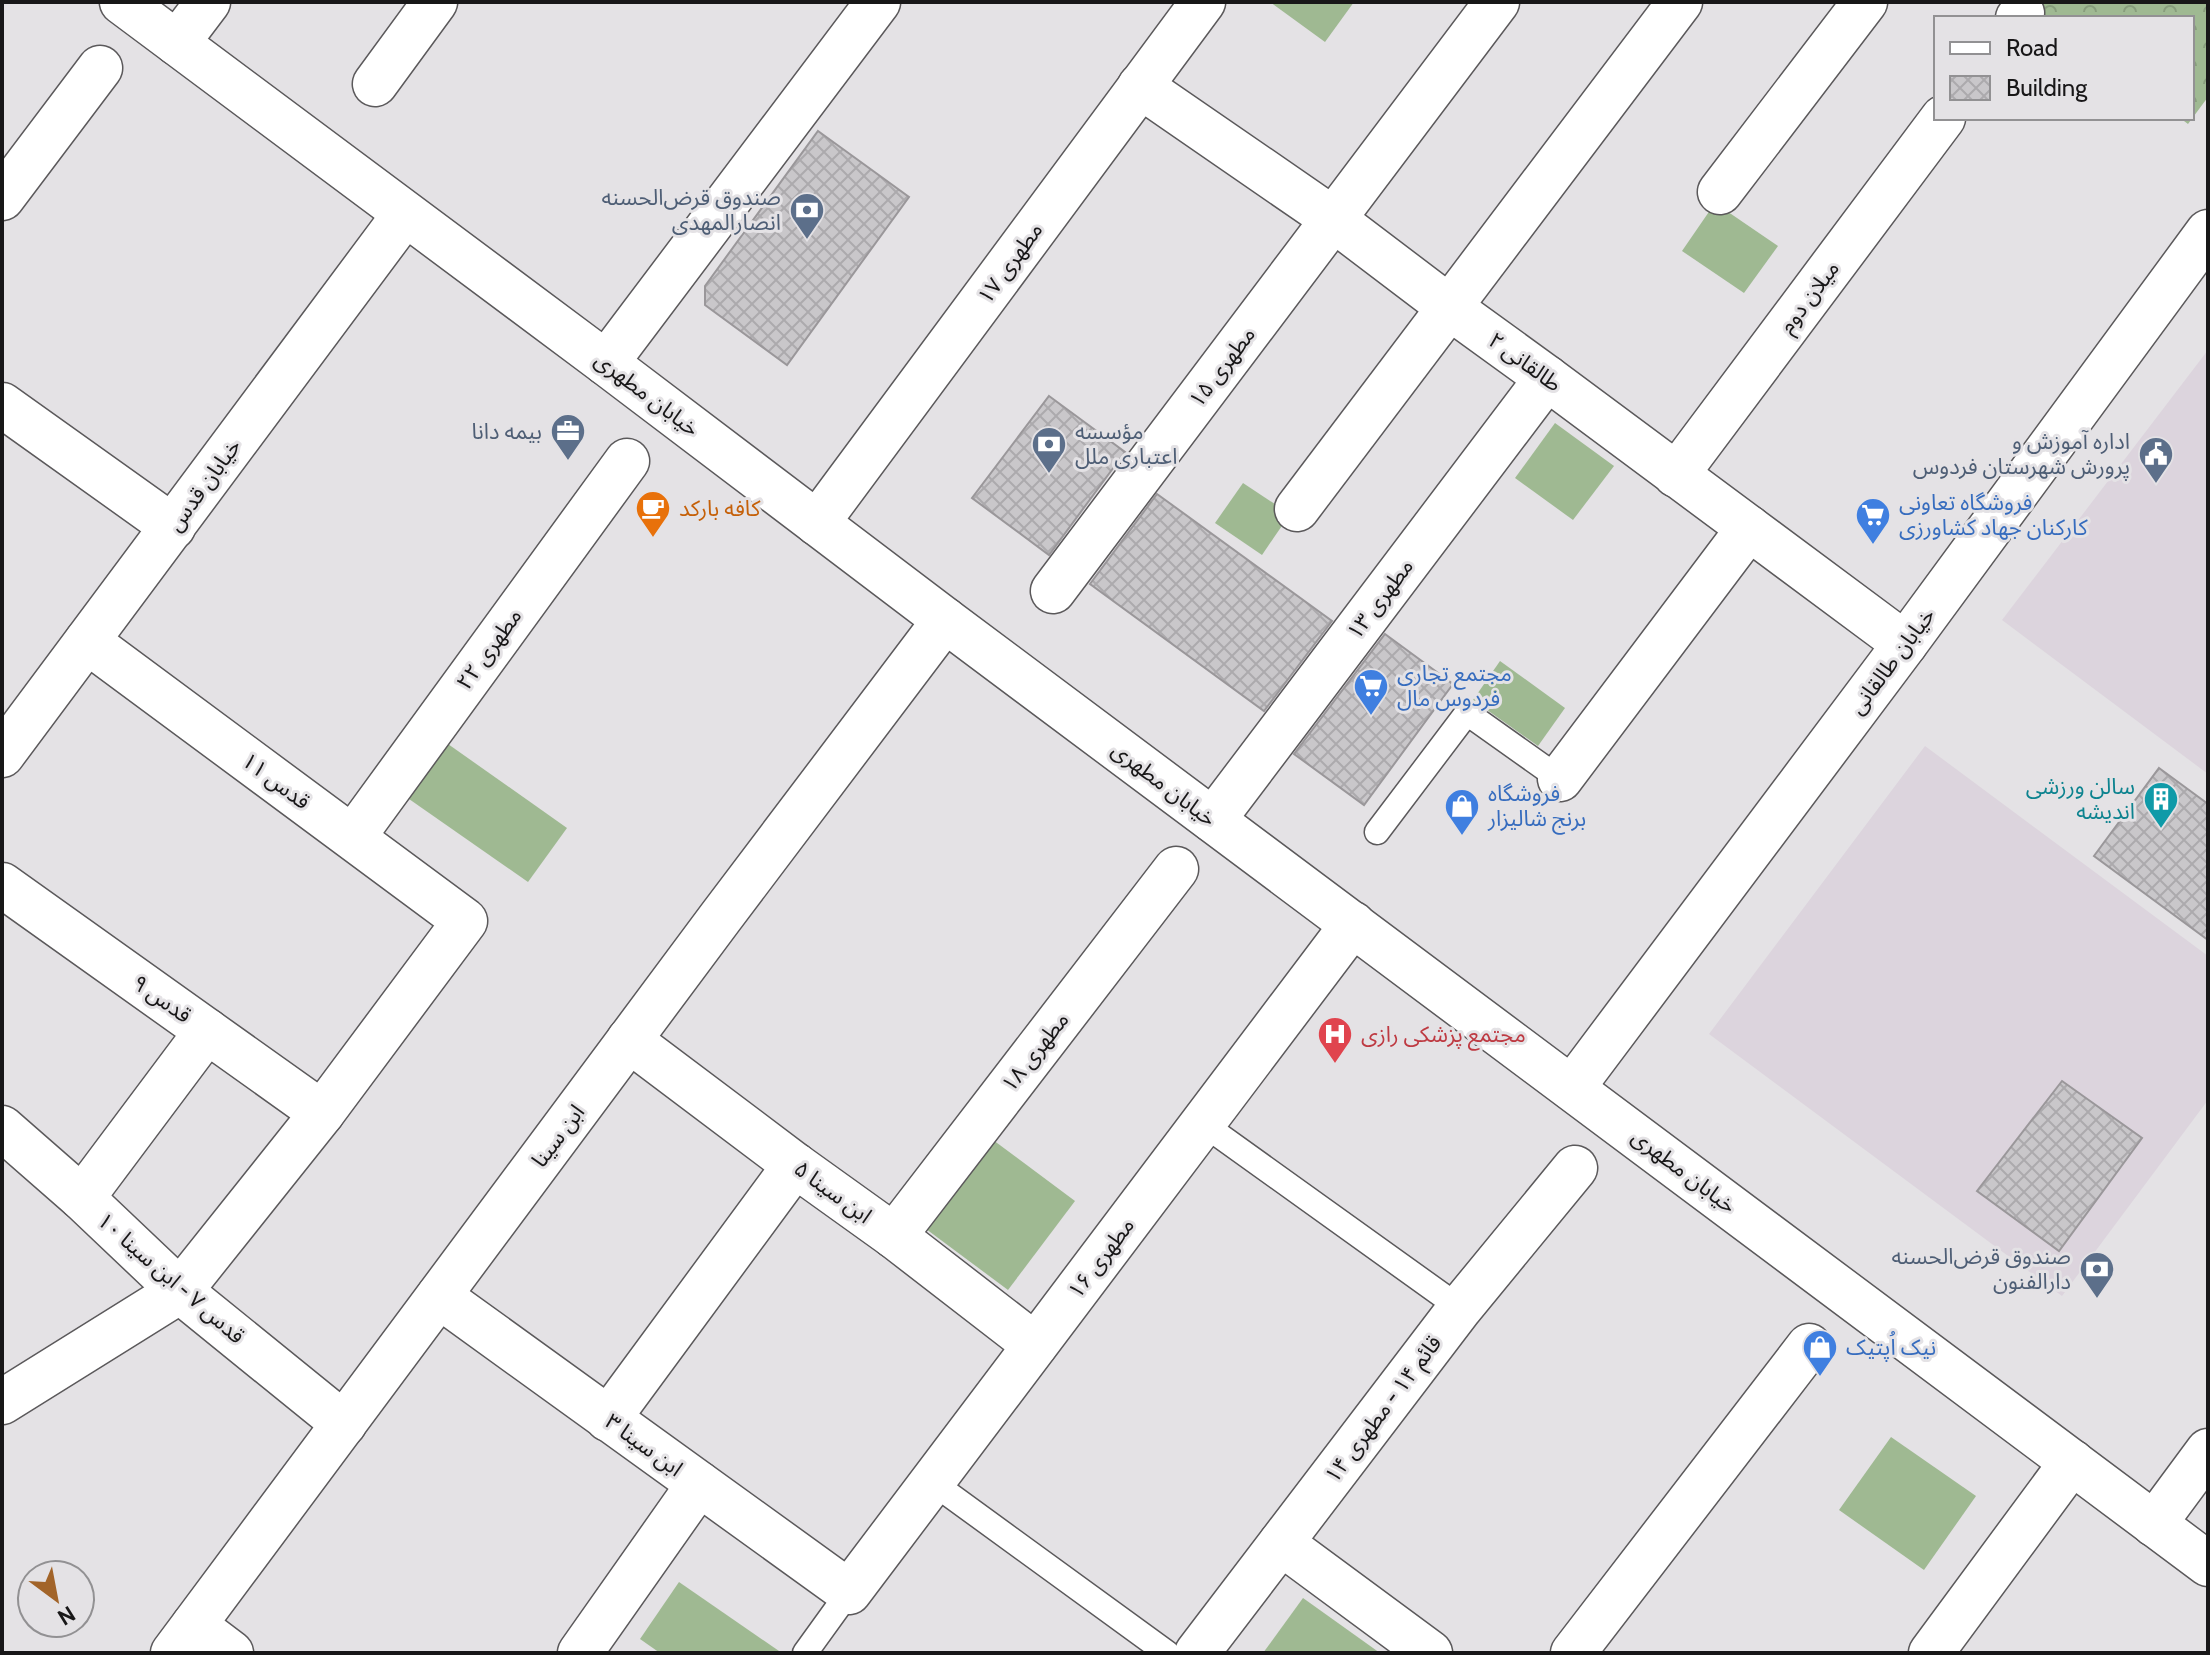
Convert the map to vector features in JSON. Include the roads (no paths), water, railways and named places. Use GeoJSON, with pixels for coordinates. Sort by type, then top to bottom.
{"type":"FeatureCollection","features":[{"type":"Feature","properties":{"kind":"street","name":"خیابان مطهری"},"geometry":{"type":"LineString","coordinates":[[122,2],[2208,1564]]}},
{"type":"Feature","properties":{"kind":"street"},"geometry":{"type":"LineString","coordinates":[[177,43],[208,2]]}},
{"type":"Feature","properties":{"kind":"street"},"geometry":{"type":"LineString","coordinates":[[375,84],[435,2]]}},
{"type":"Feature","properties":{"kind":"street"},"geometry":{"type":"LineString","coordinates":[[606,363],[878,2]]}},
{"type":"Feature","properties":{"kind":"street","name":"مطهری ۱۷"},"geometry":{"type":"LineString","coordinates":[[817,523],[1203,2]]}},
{"type":"Feature","properties":{"kind":"street","name":"مطهری ۱۵"},"geometry":{"type":"LineString","coordinates":[[1053,591],[1497,2]]}},
{"type":"Feature","properties":{"kind":"street"},"geometry":{"type":"LineString","coordinates":[[1297,509],[1680,2]]}},
{"type":"Feature","properties":{"kind":"street"},"geometry":{"type":"LineString","coordinates":[[1720,192],[1865,2]]}},
{"type":"Feature","properties":{"kind":"street"},"geometry":{"type":"LineString","coordinates":[[2,198],[100,68]]}},
{"type":"Feature","properties":{"kind":"street","name":"طالقانی ۲"},"geometry":{"type":"LineString","coordinates":[[1140,86],[1333,219],[1905,644]]}},
{"type":"Feature","properties":{"kind":"street","name":"میلان دوم"},"geometry":{"type":"LineString","coordinates":[[1676,475],[1942,120]]}},
{"type":"Feature","properties":{"kind":"street","name":"خیابان قدس"},"geometry":{"type":"LineString","coordinates":[[2,755],[405,214]]}},
{"type":"Feature","properties":{"kind":"street","name":"خیابان طالقانی"},"geometry":{"type":"LineString","coordinates":[[1572,1088],[1905,644],[2208,232]]}},
{"type":"Feature","properties":{"kind":"street","name":"مطهری ۱۳"},"geometry":{"type":"LineString","coordinates":[[1213,820],[1547,378]]}},
{"type":"Feature","properties":{"kind":"street"},"geometry":{"type":"LineString","coordinates":[[2,405],[173,527]]}},
{"type":"Feature","properties":{"kind":"street","name":"مطهری ۲۲"},"geometry":{"type":"LineString","coordinates":[[353,837],[627,461]]}},
{"type":"Feature","properties":{"kind":"street"},"geometry":{"type":"LineString","coordinates":[[1560,779],[1749,528]]}},
{"type":"Feature","properties":{"kind":"street","name":"ابن سینا"},"geometry":{"type":"LineString","coordinates":[[184,1639],[945,620]]}},
{"type":"Feature","properties":{"kind":"street","name":"قدس ۱۱"},"geometry":{"type":"LineString","coordinates":[[87,641],[465,921],[322,1113]]}},
{"type":"Feature","properties":{"kind":"street","name":"مطهری ۱۸"},"geometry":{"type":"LineString","coordinates":[[894,1236],[1176,869]]}},
{"type":"Feature","properties":{"kind":"street","name":"قدس ۹"},"geometry":{"type":"LineString","coordinates":[[2,885],[322,1113]]}},
{"type":"Feature","properties":{"kind":"street","name":"مطهری ۱۶"},"geometry":{"type":"LineString","coordinates":[[849,1592],[1353,924]]}},
{"type":"Feature","properties":{"kind":"street"},"geometry":{"type":"LineString","coordinates":[[82,1198],[207,1031]]}},
{"type":"Feature","properties":{"kind":"street","name":"ابن سینا ۵"},"geometry":{"type":"LineString","coordinates":[[629,1040],[894,1236],[1035,1345]]}},
{"type":"Feature","properties":{"kind":"street"},"geometry":{"type":"LineString","coordinates":[[2,1402],[180,1291],[322,1113]]}},
{"type":"Feature","properties":{"kind":"street","name":"قدس ۷ - ابن سینا ۱۰"},"geometry":{"type":"LineString","coordinates":[[2,1128],[82,1198],[180,1291],[344,1424]]}},
{"type":"Feature","properties":{"kind":"street"},"geometry":{"type":"LineString","coordinates":[[608,1419],[795,1165]]}},
{"type":"Feature","properties":{"kind":"street","name":"قائم ۱۴ - مطهری ۱۴"},"geometry":{"type":"LineString","coordinates":[[1197,1653],[1460,1308],[1575,1168]]}},
{"type":"Feature","properties":{"kind":"street","name":"ابن سینا ۳"},"geometry":{"type":"LineString","coordinates":[[439,1296],[849,1592]]}},
{"type":"Feature","properties":{"kind":"street"},"geometry":{"type":"LineString","coordinates":[[1573,1653],[1809,1346]]}},
{"type":"Feature","properties":{"kind":"street"},"geometry":{"type":"LineString","coordinates":[[2154,1524],[2208,1451]]}},
{"type":"Feature","properties":{"kind":"street"},"geometry":{"type":"LineString","coordinates":[[1931,1653],[2072,1462]]}},
{"type":"Feature","properties":{"kind":"street"},"geometry":{"type":"LineString","coordinates":[[580,1653],[699,1484]]}},
{"type":"Feature","properties":{"kind":"street"},"geometry":{"type":"LineString","coordinates":[[1281,1543],[1430,1653]]}},
{"type":"Feature","properties":{"kind":"street"},"geometry":{"type":"LineString","coordinates":[[184,1639],[231,1653]]}},
{"type":"Feature","properties":{"kind":"lane"},"geometry":{"type":"LineString","coordinates":[[1377,832],[1467,713],[1560,779]]}},
{"type":"Feature","properties":{"kind":"lane"},"geometry":{"type":"LineString","coordinates":[[1202,1123],[1460,1308]]}},
{"type":"Feature","properties":{"kind":"lane"},"geometry":{"type":"LineString","coordinates":[[932,1482],[1167,1653]]}},
{"type":"Feature","properties":{"kind":"lane"},"geometry":{"type":"LineString","coordinates":[[805,1653],[849,1592]]}},
{"type":"Feature","properties":{"kind":"place","name":"صندوق قرض‌الحسنه انصارالمهدی"},"geometry":{"type":"Point","coordinates":[807,241]}},
{"type":"Feature","properties":{"kind":"place","name":"بیمه دانا"},"geometry":{"type":"Point","coordinates":[568,462]}},
{"type":"Feature","properties":{"kind":"place","name":"مؤسسه اعتباری ملل"},"geometry":{"type":"Point","coordinates":[1049,475]}},
{"type":"Feature","properties":{"kind":"place","name":"اداره آموزش و پرورش شهرستان فردوس"},"geometry":{"type":"Point","coordinates":[2156,485]}},
{"type":"Feature","properties":{"kind":"place","name":"کافه بارکد"},"geometry":{"type":"Point","coordinates":[653,539]}},
{"type":"Feature","properties":{"kind":"place","name":"فروشگاه تعاونی کارکنان جهاد کشاورزی"},"geometry":{"type":"Point","coordinates":[1873,546]}},
{"type":"Feature","properties":{"kind":"place","name":"مجتمع تجاری فردوس مال"},"geometry":{"type":"Point","coordinates":[1371,717]}},
{"type":"Feature","properties":{"kind":"place","name":"سالن ورزشی اندیشه"},"geometry":{"type":"Point","coordinates":[2161,830]}},
{"type":"Feature","properties":{"kind":"place","name":"فروشگاه برنج شالیزار"},"geometry":{"type":"Point","coordinates":[1462,837]}},
{"type":"Feature","properties":{"kind":"place","name":"مجتمع پزشکی رازی"},"geometry":{"type":"Point","coordinates":[1335,1065]}},
{"type":"Feature","properties":{"kind":"place","name":"صندوق قرض‌الحسنه دارالفنون"},"geometry":{"type":"Point","coordinates":[2097,1300]}},
{"type":"Feature","properties":{"kind":"place","name":"نیک اُپتیک"},"geometry":{"type":"Point","coordinates":[1820,1378]}}]}
